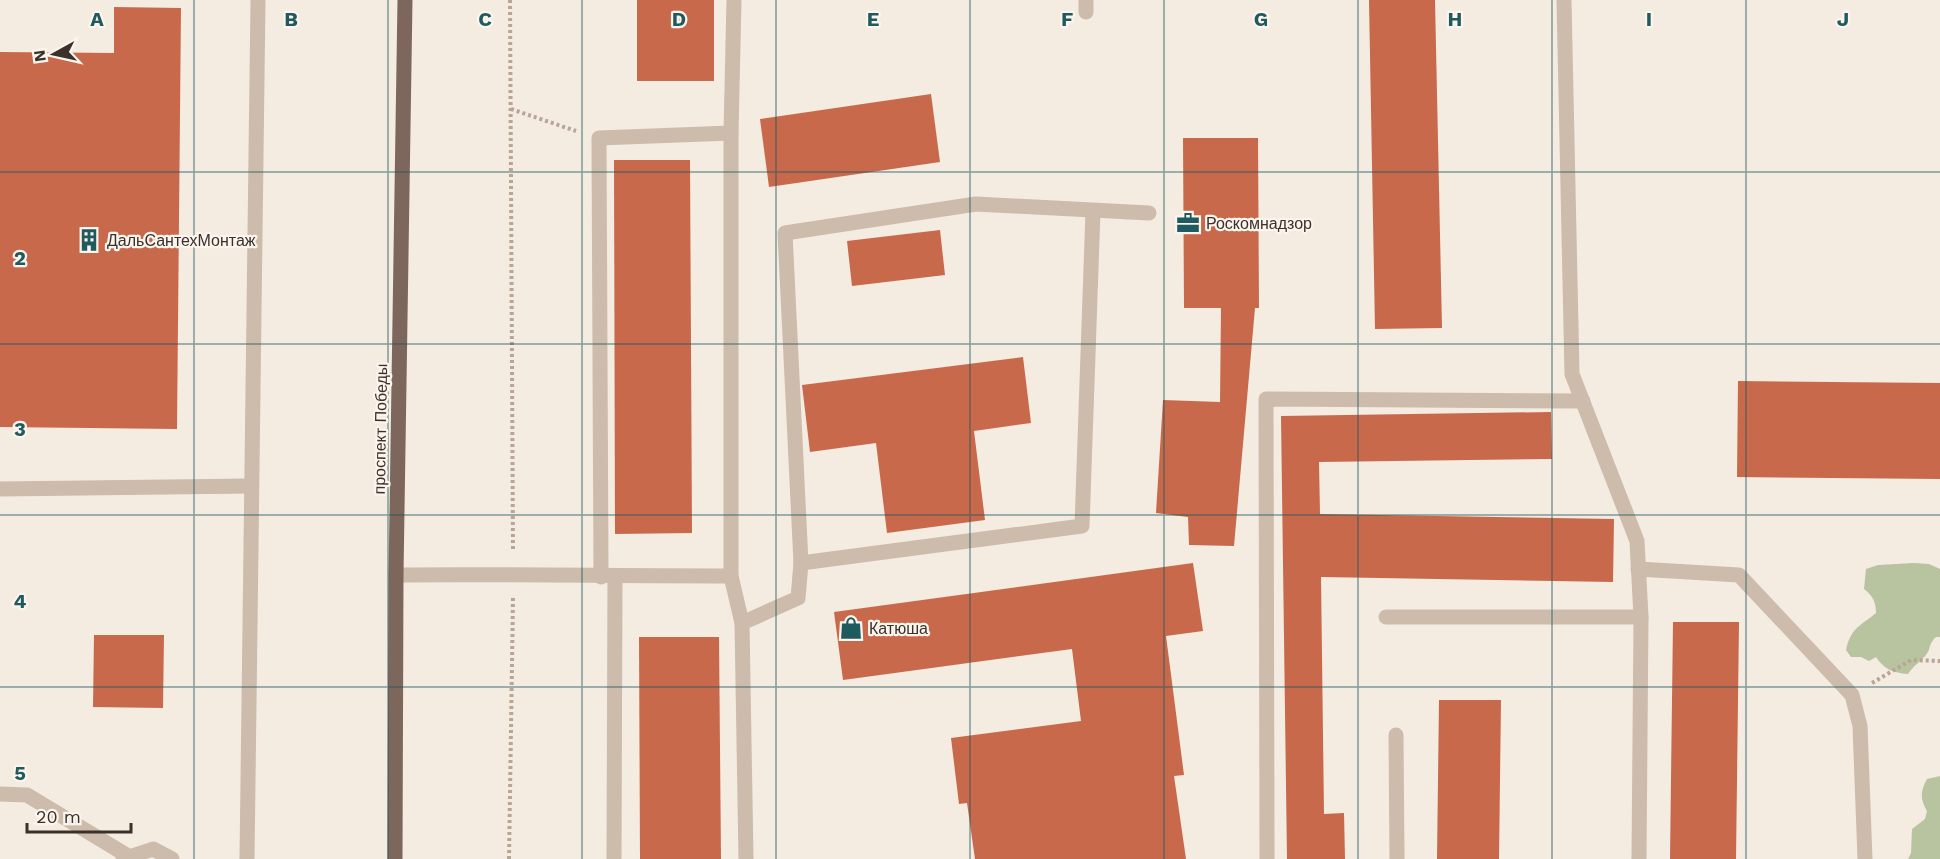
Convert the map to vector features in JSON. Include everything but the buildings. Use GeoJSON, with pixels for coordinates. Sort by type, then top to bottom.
{"type":"FeatureCollection","features":[{"type":"Feature","properties":{"kind":"main road","name":"проспект Победы"},"geometry":{"type":"LineString","coordinates":[[394,859],[405,0]]}},
{"type":"Feature","properties":{"kind":"lane"},"geometry":{"type":"LineString","coordinates":[[247,859],[258,0]]}},
{"type":"Feature","properties":{"kind":"lane"},"geometry":{"type":"LineString","coordinates":[[734,0],[731,133],[731,576],[742,623],[746,859]]}},
{"type":"Feature","properties":{"kind":"lane"},"geometry":{"type":"LineString","coordinates":[[1564,0],[1572,374],[1637,541],[1641,617],[1639,859]]}},
{"type":"Feature","properties":{"kind":"lane"},"geometry":{"type":"LineString","coordinates":[[614,859],[599,138],[731,133]]}},
{"type":"Feature","properties":{"kind":"lane"},"geometry":{"type":"LineString","coordinates":[[742,623],[798,598],[801,563],[785,233],[976,204],[1149,213]]}},
{"type":"Feature","properties":{"kind":"lane"},"geometry":{"type":"LineString","coordinates":[[801,563],[1082,526],[1093,211]]}},
{"type":"Feature","properties":{"kind":"lane"},"geometry":{"type":"LineString","coordinates":[[1267,859],[1266,399],[1583,401]]}},
{"type":"Feature","properties":{"kind":"lane"},"geometry":{"type":"LineString","coordinates":[[0,489],[250,486]]}},
{"type":"Feature","properties":{"kind":"lane"},"geometry":{"type":"LineString","coordinates":[[1638,569],[1739,575],[1852,695],[1860,726],[1865,859]]}},
{"type":"Feature","properties":{"kind":"lane"},"geometry":{"type":"LineString","coordinates":[[396,575],[731,576]]}},
{"type":"Feature","properties":{"kind":"lane"},"geometry":{"type":"LineString","coordinates":[[1386,617],[1641,617]]}},
{"type":"Feature","properties":{"kind":"lane"},"geometry":{"type":"LineString","coordinates":[[1396,735],[1397,859]]}},
{"type":"Feature","properties":{"kind":"lane"},"geometry":{"type":"LineString","coordinates":[[0,794],[27,795],[126,858],[153,849],[172,859]]}},
{"type":"Feature","properties":{"kind":"path"},"geometry":{"type":"LineString","coordinates":[[509,859],[513,574],[510,0]]}},
{"type":"Feature","properties":{"kind":"path"},"geometry":{"type":"LineString","coordinates":[[511,109],[599,138]]}},
{"type":"Feature","properties":{"kind":"path"},"geometry":{"type":"LineString","coordinates":[[1852,695],[1911,660],[1940,661]]}},
{"type":"Feature","properties":{"kind":"green space"},"geometry":{"type":"Polygon","coordinates":[[[1929,564],[1940,569],[1940,637],[1933,640],[1929,651],[1908,674],[1889,670],[1876,657],[1869,661],[1861,657],[1851,657],[1846,650],[1850,637],[1856,628],[1876,613],[1870,594],[1864,589],[1866,569],[1878,565],[1929,564]]]}},
{"type":"Feature","properties":{"kind":"green space"},"geometry":{"type":"Polygon","coordinates":[[[1940,776],[1940,859],[1908,859],[1911,853],[1912,829],[1925,819],[1927,811],[1922,799],[1923,788],[1927,779],[1940,776]]]}},
{"type":"Feature","properties":{"kind":"place","name":"Роскомнадзор"},"geometry":{"type":"Point","coordinates":[1188,223]}},
{"type":"Feature","properties":{"kind":"place","name":"ДальСантехМонтаж"},"geometry":{"type":"Point","coordinates":[89,240]}},
{"type":"Feature","properties":{"kind":"place","name":"Катюша"},"geometry":{"type":"Point","coordinates":[851,628]}}]}
